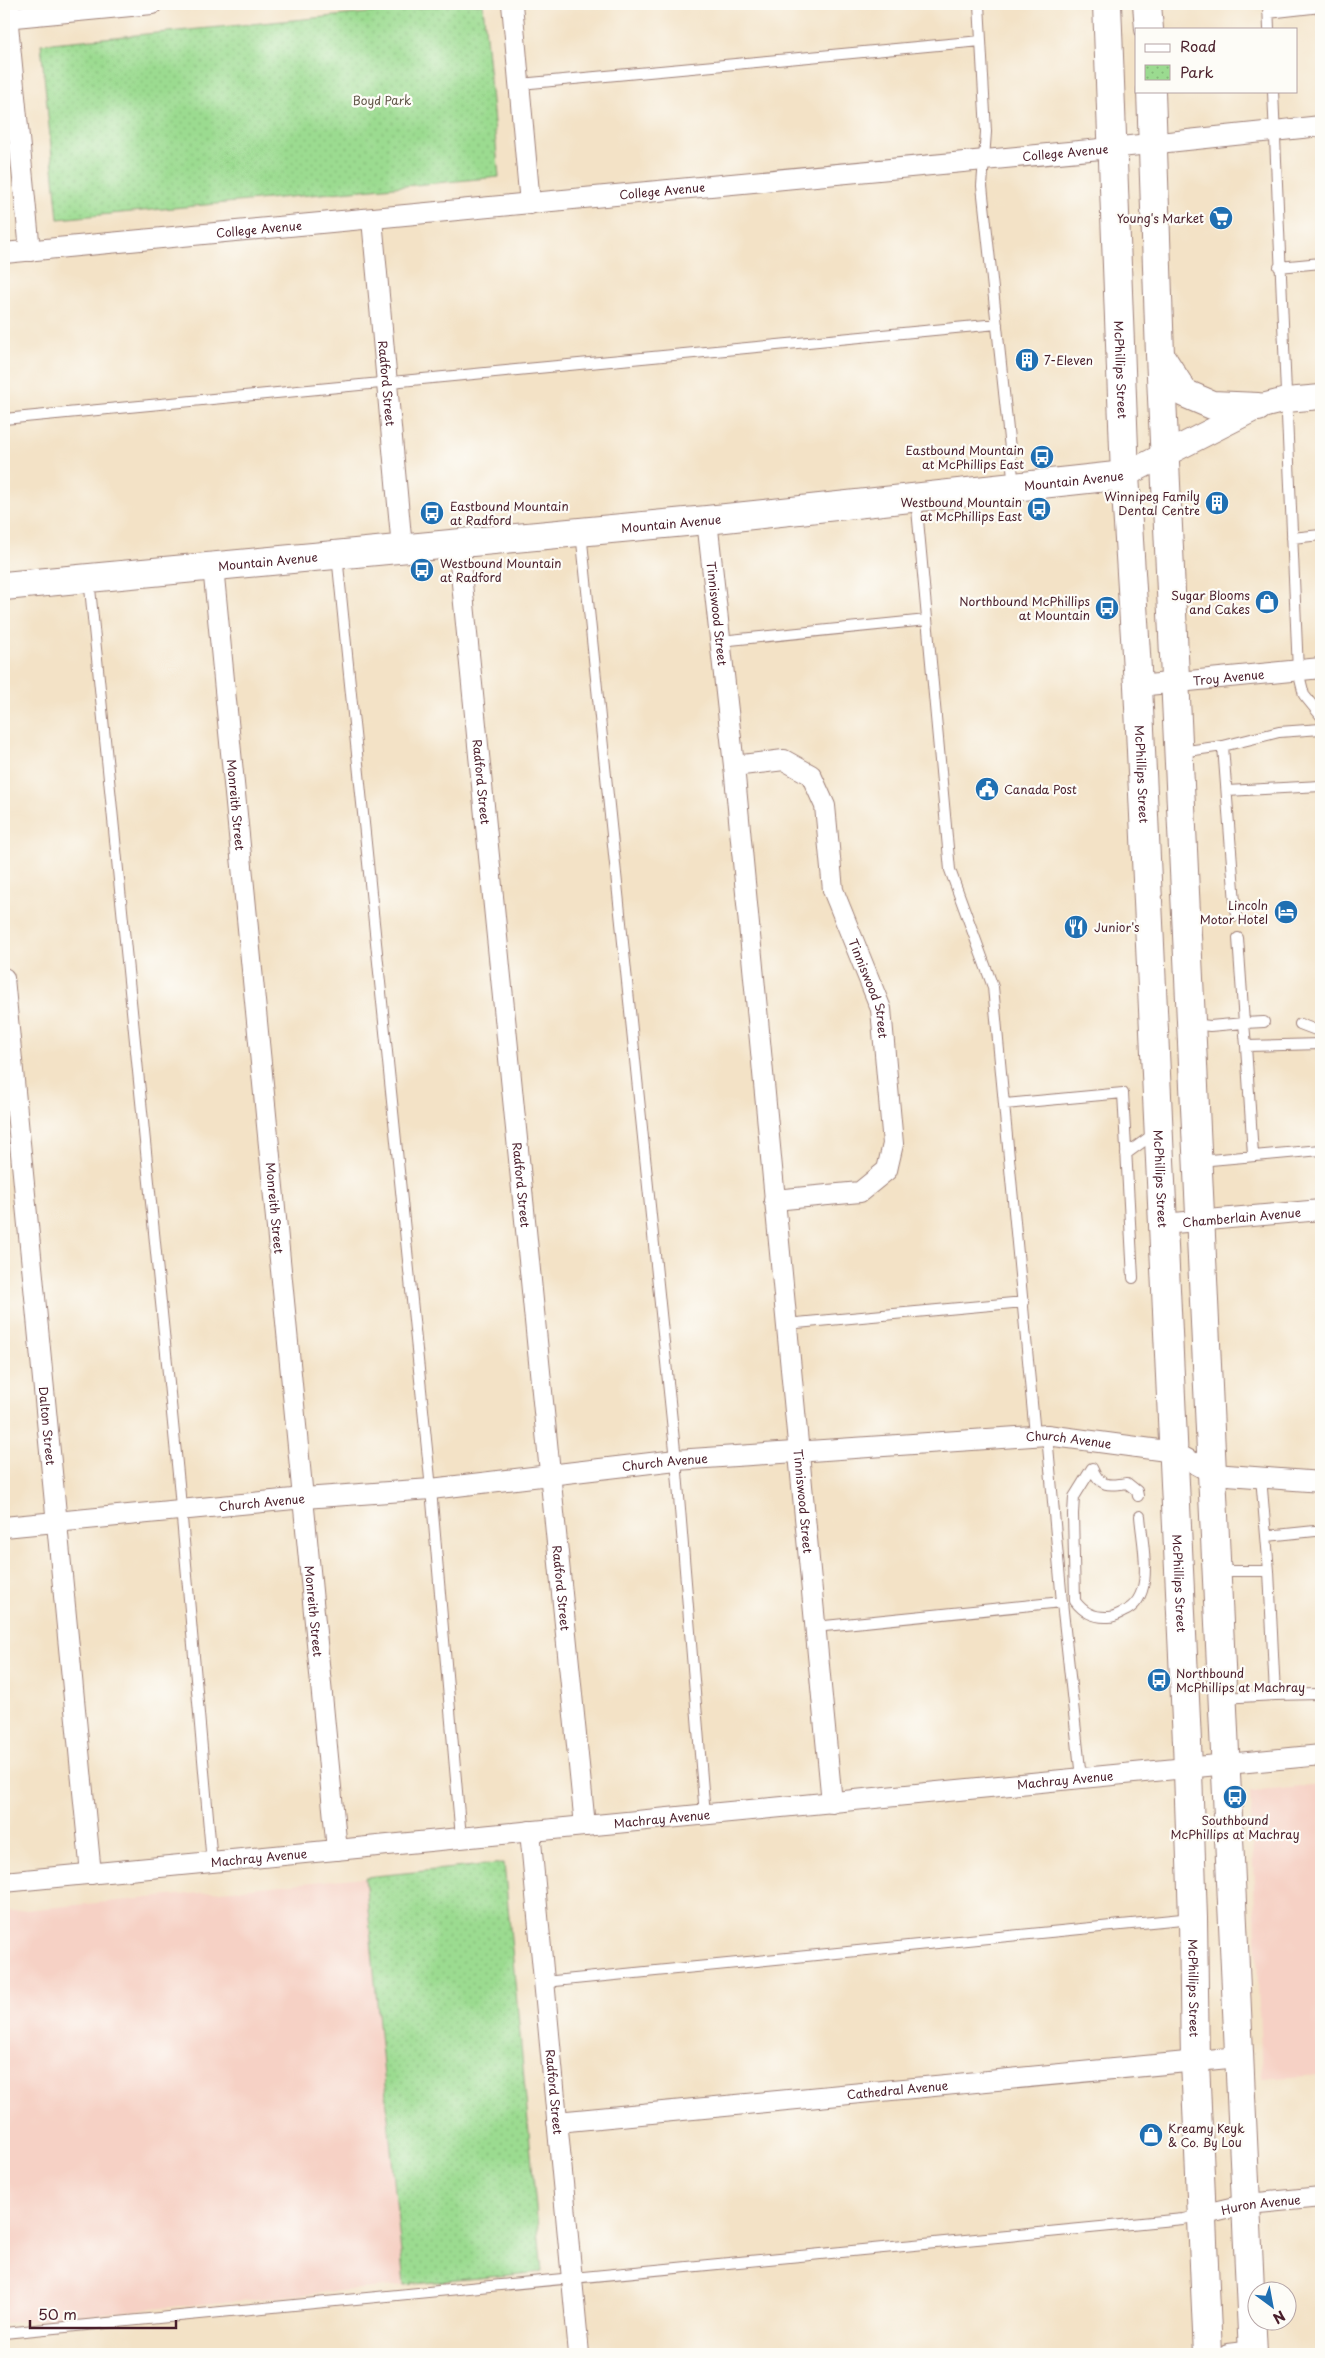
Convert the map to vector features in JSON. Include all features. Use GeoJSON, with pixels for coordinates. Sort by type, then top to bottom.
{"type":"FeatureCollection","features":[{"type":"Feature","properties":{"kind":"main road","name":"McPhillips Street"},"geometry":{"type":"LineString","coordinates":[[1107,4],[1125,476],[1138,686],[1188,1766],[1195,2062],[1208,2354]]}},
{"type":"Feature","properties":{"kind":"main road"},"geometry":{"type":"LineString","coordinates":[[1147,4],[1148,28]]}},
{"type":"Feature","properties":{"kind":"main road"},"geometry":{"type":"LineString","coordinates":[[1151,92],[1160,354],[1214,1474],[1225,1763],[1248,2204],[1245,2353]]}},
{"type":"Feature","properties":{"kind":"main road"},"geometry":{"type":"LineString","coordinates":[[1160,354],[1184,393],[1212,405],[1258,407]]}},
{"type":"Feature","properties":{"kind":"main road","name":"Mountain Avenue"},"geometry":{"type":"LineString","coordinates":[[4,586],[707,520],[1125,476]]}},
{"type":"Feature","properties":{"kind":"street"},"geometry":{"type":"LineString","coordinates":[[30,251],[11,135],[6,13],[152,4]]}},
{"type":"Feature","properties":{"kind":"street"},"geometry":{"type":"LineString","coordinates":[[512,4],[530,204]]}},
{"type":"Feature","properties":{"kind":"street","name":"College Avenue"},"geometry":{"type":"LineString","coordinates":[[4,253],[1111,148],[1321,126]]}},
{"type":"Feature","properties":{"kind":"street","name":"Radford Street"},"geometry":{"type":"LineString","coordinates":[[372,218],[402,548]]}},
{"type":"Feature","properties":{"kind":"street","name":"Mountain Avenue"},"geometry":{"type":"LineString","coordinates":[[1125,476],[1258,407],[1286,400],[1321,397]]}},
{"type":"Feature","properties":{"kind":"street","name":"Tinniswood Street"},"geometry":{"type":"LineString","coordinates":[[707,520],[734,766],[832,1803]]}},
{"type":"Feature","properties":{"kind":"street","name":"Radford Street"},"geometry":{"type":"LineString","coordinates":[[458,543],[585,1826]]}},
{"type":"Feature","properties":{"kind":"street","name":"Monreith Street"},"geometry":{"type":"LineString","coordinates":[[213,566],[337,1850]]}},
{"type":"Feature","properties":{"kind":"street","name":"Troy Avenue"},"geometry":{"type":"LineString","coordinates":[[1138,686],[1321,668]]}},
{"type":"Feature","properties":{"kind":"street","name":"Tinniswood Street"},"geometry":{"type":"LineString","coordinates":[[734,766],[784,760],[811,775],[825,806],[833,890],[881,1009],[893,1144],[887,1170],[860,1192],[774,1200]]}},
{"type":"Feature","properties":{"kind":"street","name":"Dalton Street"},"geometry":{"type":"LineString","coordinates":[[4,978],[91,1874]]}},
{"type":"Feature","properties":{"kind":"street","name":"Chamberlain Avenue"},"geometry":{"type":"LineString","coordinates":[[1162,1224],[1321,1210]]}},
{"type":"Feature","properties":{"kind":"street","name":"Church Avenue"},"geometry":{"type":"LineString","coordinates":[[4,1527],[304,1498],[431,1489],[676,1460],[1041,1435],[1174,1452],[1214,1474],[1321,1482]]}},
{"type":"Feature","properties":{"kind":"street","name":"Machray Avenue"},"geometry":{"type":"LineString","coordinates":[[4,1882],[832,1803],[1188,1766],[1321,1755]]}},
{"type":"Feature","properties":{"kind":"street","name":"Radford Street"},"geometry":{"type":"LineString","coordinates":[[530,1831],[579,2354]]}},
{"type":"Feature","properties":{"kind":"street","name":"Cathedral Avenue"},"geometry":{"type":"LineString","coordinates":[[557,2122],[1239,2057]]}},
{"type":"Feature","properties":{"kind":"street","name":"Huron Avenue"},"geometry":{"type":"LineString","coordinates":[[1201,2215],[1248,2204],[1321,2196]]}},
{"type":"Feature","properties":{"kind":"lane"},"geometry":{"type":"LineString","coordinates":[[980,4],[986,132],[982,186],[1014,487]]}},
{"type":"Feature","properties":{"kind":"lane"},"geometry":{"type":"LineString","coordinates":[[1269,28],[1268,8],[1321,7]]}},
{"type":"Feature","properties":{"kind":"lane"},"geometry":{"type":"LineString","coordinates":[[520,84],[981,41]]}},
{"type":"Feature","properties":{"kind":"lane"},"geometry":{"type":"LineString","coordinates":[[1273,92],[1279,267],[1298,671],[1304,695],[1321,716]]}},
{"type":"Feature","properties":{"kind":"lane"},"geometry":{"type":"LineString","coordinates":[[1279,267],[1321,263]]}},
{"type":"Feature","properties":{"kind":"lane"},"geometry":{"type":"LineString","coordinates":[[4,419],[997,324]]}},
{"type":"Feature","properties":{"kind":"lane"},"geometry":{"type":"LineString","coordinates":[[916,497],[950,870],[994,988],[1024,1302],[1062,1602],[1081,1778]]}},
{"type":"Feature","properties":{"kind":"lane"},"geometry":{"type":"LineString","coordinates":[[581,531],[676,1460],[705,1815]]}},
{"type":"Feature","properties":{"kind":"lane"},"geometry":{"type":"LineString","coordinates":[[1292,538],[1321,535]]}},
{"type":"Feature","properties":{"kind":"lane"},"geometry":{"type":"LineString","coordinates":[[336,554],[431,1489],[460,1838]]}},
{"type":"Feature","properties":{"kind":"lane"},"geometry":{"type":"LineString","coordinates":[[89,577],[182,1510],[212,1863]]}},
{"type":"Feature","properties":{"kind":"lane"},"geometry":{"type":"LineString","coordinates":[[720,641],[927,620]]}},
{"type":"Feature","properties":{"kind":"lane"},"geometry":{"type":"LineString","coordinates":[[1179,752],[1223,746],[1279,732],[1321,729]]}},
{"type":"Feature","properties":{"kind":"lane"},"geometry":{"type":"LineString","coordinates":[[1223,746],[1236,916]]}},
{"type":"Feature","properties":{"kind":"lane"},"geometry":{"type":"LineString","coordinates":[[1226,791],[1321,786]]}},
{"type":"Feature","properties":{"kind":"lane"},"geometry":{"type":"LineString","coordinates":[[1238,938],[1253,1155]]}},
{"type":"Feature","properties":{"kind":"lane"},"geometry":{"type":"LineString","coordinates":[[1192,1024],[1210,1026],[1264,1022]]}},
{"type":"Feature","properties":{"kind":"lane"},"geometry":{"type":"LineString","coordinates":[[1300,1024],[1321,1032]]}},
{"type":"Feature","properties":{"kind":"lane"},"geometry":{"type":"LineString","coordinates":[[1246,1046],[1321,1044]]}},
{"type":"Feature","properties":{"kind":"lane"},"geometry":{"type":"LineString","coordinates":[[1005,1104],[1123,1094],[1133,1278]]}},
{"type":"Feature","properties":{"kind":"lane"},"geometry":{"type":"LineString","coordinates":[[1126,1154],[1158,1131]]}},
{"type":"Feature","properties":{"kind":"lane"},"geometry":{"type":"LineString","coordinates":[[1199,1161],[1321,1150]]}},
{"type":"Feature","properties":{"kind":"lane"},"geometry":{"type":"LineString","coordinates":[[786,1324],[1024,1302]]}},
{"type":"Feature","properties":{"kind":"lane"},"geometry":{"type":"LineString","coordinates":[[1138,1496],[1137,1491],[1127,1483],[1112,1485],[1097,1480],[1092,1468],[1074,1497],[1076,1601],[1082,1610],[1096,1617],[1112,1617],[1130,1609],[1140,1599],[1145,1582],[1140,1516]]}},
{"type":"Feature","properties":{"kind":"lane"},"geometry":{"type":"LineString","coordinates":[[1261,1477],[1267,1536],[1275,1696]]}},
{"type":"Feature","properties":{"kind":"lane"},"geometry":{"type":"LineString","coordinates":[[1267,1536],[1315,1531]]}},
{"type":"Feature","properties":{"kind":"lane"},"geometry":{"type":"LineString","coordinates":[[1218,1571],[1269,1571]]}},
{"type":"Feature","properties":{"kind":"lane"},"geometry":{"type":"LineString","coordinates":[[815,1627],[1062,1602]]}},
{"type":"Feature","properties":{"kind":"lane"},"geometry":{"type":"LineString","coordinates":[[1222,1698],[1318,1694]]}},
{"type":"Feature","properties":{"kind":"lane"},"geometry":{"type":"LineString","coordinates":[[544,1982],[1193,1918]]}},
{"type":"Feature","properties":{"kind":"lane"},"geometry":{"type":"LineString","coordinates":[[4,2333],[1183,2219],[1201,2215]]}},
{"type":"Feature","properties":{"kind":"shaded area"},"geometry":{"type":"Polygon","coordinates":[[[1321,1785],[1321,2075],[1262,2079],[1250,1792],[1321,1785]]]}},
{"type":"Feature","properties":{"kind":"shaded area"},"geometry":{"type":"Polygon","coordinates":[[[365,1877],[404,2285],[4,2323],[4,1912],[365,1877]]]}},
{"type":"Feature","properties":{"kind":"green space","name":"Boyd Park"},"geometry":{"type":"Polygon","coordinates":[[[462,4],[483,4],[499,177],[58,219],[41,44],[462,4]]]}},
{"type":"Feature","properties":{"kind":"green space"},"geometry":{"type":"Polygon","coordinates":[[[504,1863],[542,2272],[404,2285],[365,1877],[504,1863]]]}},
{"type":"Feature","properties":{"kind":"place","name":"Young's Market"},"geometry":{"type":"Point","coordinates":[1221,218]}},
{"type":"Feature","properties":{"kind":"place","name":"7-Eleven"},"geometry":{"type":"Point","coordinates":[1027,360]}},
{"type":"Feature","properties":{"kind":"place","name":"Eastbound Mountain at McPhillips East"},"geometry":{"type":"Point","coordinates":[1042,457]}},
{"type":"Feature","properties":{"kind":"place","name":"Winnipeg Family Dental Centre"},"geometry":{"type":"Point","coordinates":[1217,503]}},
{"type":"Feature","properties":{"kind":"place","name":"Westbound Mountain at McPhillips East"},"geometry":{"type":"Point","coordinates":[1039,509]}},
{"type":"Feature","properties":{"kind":"place","name":"Eastbound Mountain at Radford"},"geometry":{"type":"Point","coordinates":[432,513]}},
{"type":"Feature","properties":{"kind":"place","name":"Westbound Mountain at Radford"},"geometry":{"type":"Point","coordinates":[422,570]}},
{"type":"Feature","properties":{"kind":"place","name":"Sugar Blooms and Cakes"},"geometry":{"type":"Point","coordinates":[1267,602]}},
{"type":"Feature","properties":{"kind":"place","name":"Northbound McPhillips at Mountain"},"geometry":{"type":"Point","coordinates":[1107,608]}},
{"type":"Feature","properties":{"kind":"place","name":"Canada Post"},"geometry":{"type":"Point","coordinates":[987,789]}},
{"type":"Feature","properties":{"kind":"place","name":"Lincoln Motor Hotel"},"geometry":{"type":"Point","coordinates":[1286,912]}},
{"type":"Feature","properties":{"kind":"place","name":"Junior's"},"geometry":{"type":"Point","coordinates":[1076,927]}},
{"type":"Feature","properties":{"kind":"place","name":"Northbound McPhillips at Machray"},"geometry":{"type":"Point","coordinates":[1159,1680]}},
{"type":"Feature","properties":{"kind":"place","name":"Southbound McPhillips at Machray"},"geometry":{"type":"Point","coordinates":[1235,1797]}},
{"type":"Feature","properties":{"kind":"place","name":"Kreamy Keyk & Co. By Lou"},"geometry":{"type":"Point","coordinates":[1151,2135]}}]}
